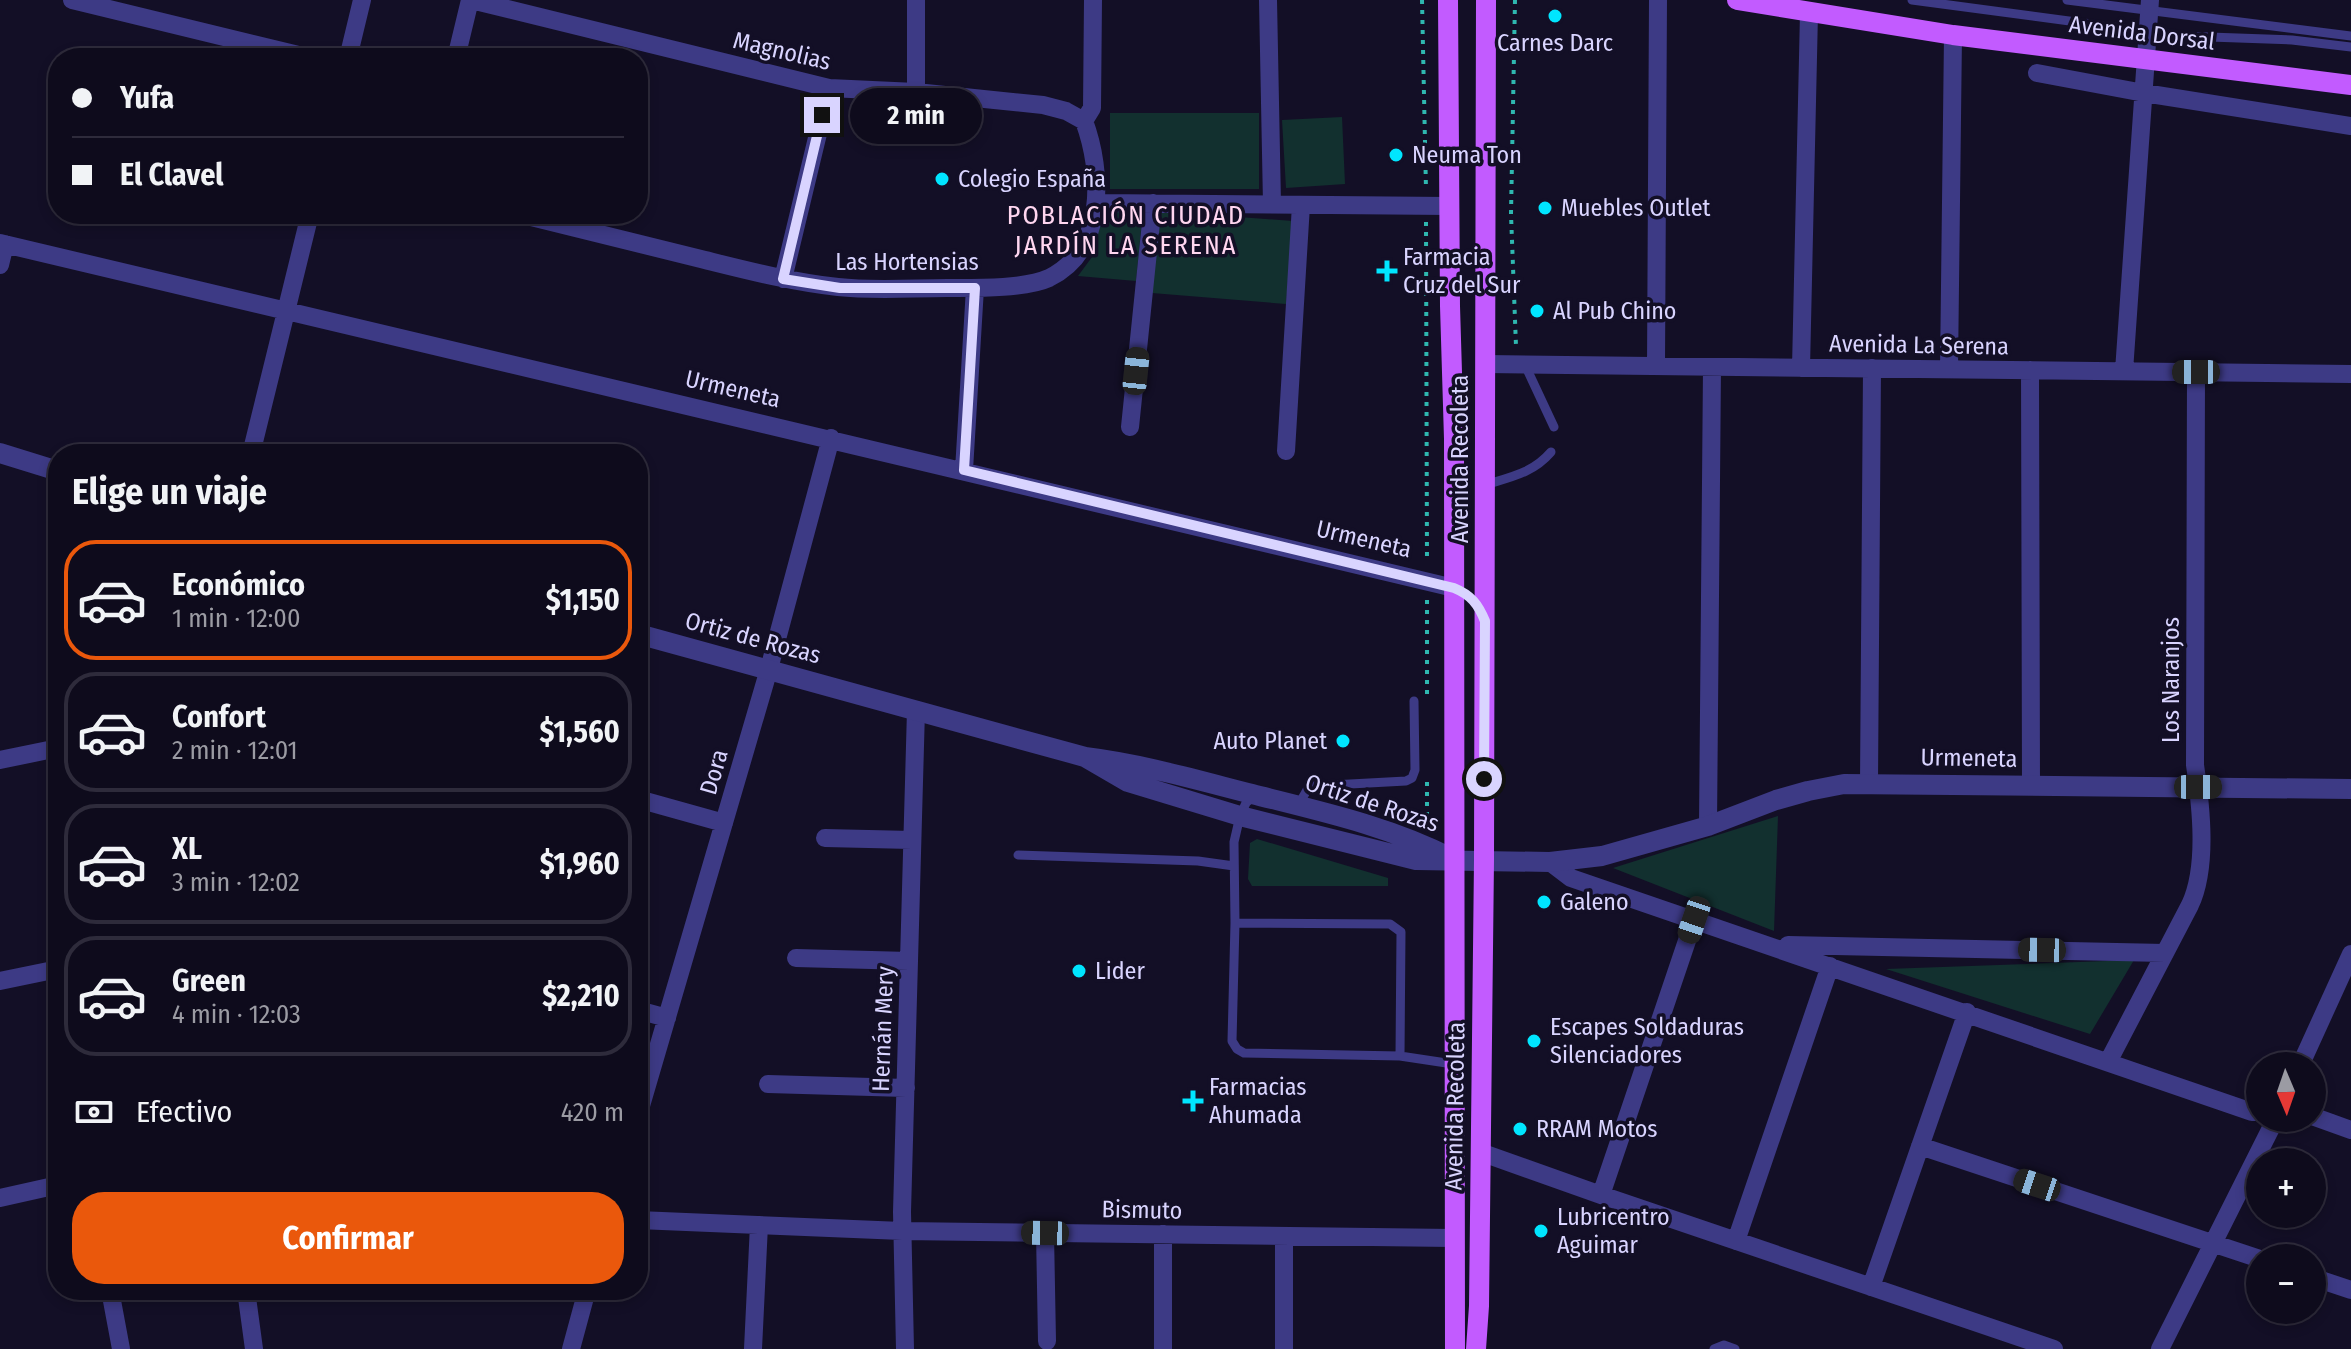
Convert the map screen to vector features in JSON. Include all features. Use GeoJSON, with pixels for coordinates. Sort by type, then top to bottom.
{"type":"FeatureCollection","features":[{"type":"Feature","properties":{"kind":"main road","name":"Avenida Recoleta"},"geometry":{"type":"LineString","coordinates":[[1448,0],[1454,439],[1455,1349]]}},
{"type":"Feature","properties":{"kind":"main road","name":"Avenida Recoleta"},"geometry":{"type":"LineString","coordinates":[[1476,1349],[1484,860],[1486,0]]}},
{"type":"Feature","properties":{"kind":"main road","name":"Avenida Dorsal"},"geometry":{"type":"LineString","coordinates":[[1737,0],[1953,35],[2351,85]]}},
{"type":"Feature","properties":{"kind":"main road"},"geometry":{"type":"LineString","coordinates":[[1454,588],[1473,598],[1485,621]]}},
{"type":"Feature","properties":{"kind":"street"},"geometry":{"type":"LineString","coordinates":[[72,0],[270,48]]}},
{"type":"Feature","properties":{"kind":"street"},"geometry":{"type":"LineString","coordinates":[[350,48],[362,0]]}},
{"type":"Feature","properties":{"kind":"street"},"geometry":{"type":"LineString","coordinates":[[459,48],[471,0]]}},
{"type":"Feature","properties":{"kind":"street","name":"Magnolias"},"geometry":{"type":"LineString","coordinates":[[471,0],[829,88],[916,92],[1043,105],[1066,111],[1084,121]]}},
{"type":"Feature","properties":{"kind":"street"},"geometry":{"type":"LineString","coordinates":[[916,0],[916,92]]}},
{"type":"Feature","properties":{"kind":"street"},"geometry":{"type":"LineString","coordinates":[[1093,0],[1092,108],[1084,121],[1092,141],[1096,203],[1449,206]]}},
{"type":"Feature","properties":{"kind":"street"},"geometry":{"type":"LineString","coordinates":[[1268,0],[1272,204]]}},
{"type":"Feature","properties":{"kind":"street"},"geometry":{"type":"LineString","coordinates":[[1656,366],[1658,0]]}},
{"type":"Feature","properties":{"kind":"street"},"geometry":{"type":"LineString","coordinates":[[2124,371],[2150,5]]}},
{"type":"Feature","properties":{"kind":"street"},"geometry":{"type":"LineString","coordinates":[[1801,368],[1809,13]]}},
{"type":"Feature","properties":{"kind":"street"},"geometry":{"type":"LineString","coordinates":[[1949,369],[1953,35]]}},
{"type":"Feature","properties":{"kind":"street"},"geometry":{"type":"LineString","coordinates":[[2037,73],[2351,126]]}},
{"type":"Feature","properties":{"kind":"street"},"geometry":{"type":"LineString","coordinates":[[783,279],[829,88]]}},
{"type":"Feature","properties":{"kind":"street","name":"Las Hortensias"},"geometry":{"type":"LineString","coordinates":[[560,224],[783,279],[840,288],[975,288],[1047,279],[1071,263],[1091,231],[1096,203]]}},
{"type":"Feature","properties":{"kind":"street"},"geometry":{"type":"LineString","coordinates":[[1130,427],[1153,203]]}},
{"type":"Feature","properties":{"kind":"street"},"geometry":{"type":"LineString","coordinates":[[1286,451],[1301,205]]}},
{"type":"Feature","properties":{"kind":"street"},"geometry":{"type":"LineString","coordinates":[[253,444],[308,224]]}},
{"type":"Feature","properties":{"kind":"street"},"geometry":{"type":"LineString","coordinates":[[0,265],[2,243]]}},
{"type":"Feature","properties":{"kind":"street","name":"Urmeneta"},"geometry":{"type":"LineString","coordinates":[[2,243],[1454,588]]}},
{"type":"Feature","properties":{"kind":"street"},"geometry":{"type":"LineString","coordinates":[[964,470],[975,288]]}},
{"type":"Feature","properties":{"kind":"street","name":"Avenida La Serena"},"geometry":{"type":"LineString","coordinates":[[1486,364],[2351,374]]}},
{"type":"Feature","properties":{"kind":"street"},"geometry":{"type":"LineString","coordinates":[[1708,826],[1712,367]]}},
{"type":"Feature","properties":{"kind":"street"},"geometry":{"type":"LineString","coordinates":[[1869,783],[1872,368]]}},
{"type":"Feature","properties":{"kind":"street"},"geometry":{"type":"LineString","coordinates":[[2030,370],[2031,785]]}},
{"type":"Feature","properties":{"kind":"street","name":"Los Naranjos"},"geometry":{"type":"LineString","coordinates":[[2108,1062],[2199,885],[2201,809],[2195,765],[2196,372]]}},
{"type":"Feature","properties":{"kind":"street","name":"Dora"},"geometry":{"type":"LineString","coordinates":[[648,1082],[769,669],[831,438]]}},
{"type":"Feature","properties":{"kind":"street"},"geometry":{"type":"LineString","coordinates":[[0,453],[48,468]]}},
{"type":"Feature","properties":{"kind":"street","name":"Ortiz de Rozas"},"geometry":{"type":"LineString","coordinates":[[648,637],[1085,757],[1130,762],[1299,805],[1427,846],[1454,859]]}},
{"type":"Feature","properties":{"kind":"street","name":"Hernán Mery"},"geometry":{"type":"LineString","coordinates":[[905,1349],[902,1231],[916,710]]}},
{"type":"Feature","properties":{"kind":"street"},"geometry":{"type":"LineString","coordinates":[[0,760],[48,750]]}},
{"type":"Feature","properties":{"kind":"street","name":"Ortiz de Rozas"},"geometry":{"type":"LineString","coordinates":[[1085,757],[1128,782],[1240,816],[1416,860],[1454,859]]}},
{"type":"Feature","properties":{"kind":"street","name":"Urmeneta"},"geometry":{"type":"LineString","coordinates":[[1454,859],[1550,862],[1602,856],[1708,826],[1776,800],[1844,784],[2351,789]]}},
{"type":"Feature","properties":{"kind":"street"},"geometry":{"type":"LineString","coordinates":[[648,802],[724,823]]}},
{"type":"Feature","properties":{"kind":"street"},"geometry":{"type":"LineString","coordinates":[[825,838],[912,840]]}},
{"type":"Feature","properties":{"kind":"street"},"geometry":{"type":"LineString","coordinates":[[1550,862],[1571,878],[2246,1110]]}},
{"type":"Feature","properties":{"kind":"street"},"geometry":{"type":"LineString","coordinates":[[1601,1195],[1694,920]]}},
{"type":"Feature","properties":{"kind":"street"},"geometry":{"type":"LineString","coordinates":[[1767,945],[2165,953]]}},
{"type":"Feature","properties":{"kind":"street"},"geometry":{"type":"LineString","coordinates":[[2306,1052],[2351,954]]}},
{"type":"Feature","properties":{"kind":"street"},"geometry":{"type":"LineString","coordinates":[[796,958],[909,961]]}},
{"type":"Feature","properties":{"kind":"street"},"geometry":{"type":"LineString","coordinates":[[1736,1241],[1830,966]]}},
{"type":"Feature","properties":{"kind":"street"},"geometry":{"type":"LineString","coordinates":[[0,981],[48,971]]}},
{"type":"Feature","properties":{"kind":"street"},"geometry":{"type":"LineString","coordinates":[[1871,1287],[1967,1012]]}},
{"type":"Feature","properties":{"kind":"street"},"geometry":{"type":"LineString","coordinates":[[648,1013],[667,1018]]}},
{"type":"Feature","properties":{"kind":"street"},"geometry":{"type":"LineString","coordinates":[[768,1084],[906,1088]]}},
{"type":"Feature","properties":{"kind":"street"},"geometry":{"type":"LineString","coordinates":[[2326,1121],[2351,1130]]}},
{"type":"Feature","properties":{"kind":"street"},"geometry":{"type":"LineString","coordinates":[[2160,1349],[2269,1132]]}},
{"type":"Feature","properties":{"kind":"street"},"geometry":{"type":"LineString","coordinates":[[1920,1146],[2246,1254]]}},
{"type":"Feature","properties":{"kind":"street"},"geometry":{"type":"LineString","coordinates":[[1480,1152],[2054,1349]]}},
{"type":"Feature","properties":{"kind":"street"},"geometry":{"type":"LineString","coordinates":[[0,1198],[48,1187]]}},
{"type":"Feature","properties":{"kind":"street","name":"Bismuto"},"geometry":{"type":"LineString","coordinates":[[648,1220],[902,1231],[1453,1238]]}},
{"type":"Feature","properties":{"kind":"street"},"geometry":{"type":"LineString","coordinates":[[753,1349],[759,1225]]}},
{"type":"Feature","properties":{"kind":"street"},"geometry":{"type":"LineString","coordinates":[[1045,1233],[1047,1341]]}},
{"type":"Feature","properties":{"kind":"street"},"geometry":{"type":"LineString","coordinates":[[1163,1234],[1163,1349]]}},
{"type":"Feature","properties":{"kind":"street"},"geometry":{"type":"LineString","coordinates":[[1284,1237],[1284,1349]]}},
{"type":"Feature","properties":{"kind":"street"},"geometry":{"type":"LineString","coordinates":[[2326,1282],[2351,1290]]}},
{"type":"Feature","properties":{"kind":"street"},"geometry":{"type":"LineString","coordinates":[[112,1300],[121,1349]]}},
{"type":"Feature","properties":{"kind":"street"},"geometry":{"type":"LineString","coordinates":[[247,1300],[254,1349]]}},
{"type":"Feature","properties":{"kind":"street"},"geometry":{"type":"LineString","coordinates":[[571,1349],[584,1300]]}},
{"type":"Feature","properties":{"kind":"lane"},"geometry":{"type":"LineString","coordinates":[[1912,0],[2148,32],[2211,38],[2292,40],[2351,47]]}},
{"type":"Feature","properties":{"kind":"lane"},"geometry":{"type":"LineString","coordinates":[[2067,0],[2150,5],[2351,36]]}},
{"type":"Feature","properties":{"kind":"lane"},"geometry":{"type":"LineString","coordinates":[[1521,365],[1554,427]]}},
{"type":"Feature","properties":{"kind":"lane"},"geometry":{"type":"LineString","coordinates":[[1485,485],[1528,472],[1551,452]]}},
{"type":"Feature","properties":{"kind":"lane"},"geometry":{"type":"LineString","coordinates":[[1299,805],[1307,790],[1313,786],[1406,781],[1412,778],[1415,770],[1414,701]]}},
{"type":"Feature","properties":{"kind":"lane"},"geometry":{"type":"LineString","coordinates":[[1255,795],[1246,803],[1240,816],[1234,842],[1232,1041],[1237,1049],[1244,1053],[1400,1056],[1453,1064]]}},
{"type":"Feature","properties":{"kind":"lane"},"geometry":{"type":"LineString","coordinates":[[1018,855],[1198,861],[1234,866]]}},
{"type":"Feature","properties":{"kind":"lane"},"geometry":{"type":"LineString","coordinates":[[1235,923],[1390,924],[1397,928],[1401,932],[1400,1056]]}},
{"type":"Feature","properties":{"kind":"lane"},"geometry":{"type":"LineString","coordinates":[[1714,1349],[1724,1345],[1735,1349]]}},
{"type":"Feature","properties":{"kind":"path"},"geometry":{"type":"LineString","coordinates":[[1422,0],[1426,206],[1427,706]]}},
{"type":"Feature","properties":{"kind":"path"},"geometry":{"type":"LineString","coordinates":[[1515,0],[1511,214],[1521,365]]}},
{"type":"Feature","properties":{"kind":"path"},"geometry":{"type":"LineString","coordinates":[[1427,768],[1427,846]]}},
{"type":"Feature","properties":{"kind":"green space"},"geometry":{"type":"Polygon","coordinates":[[[1110,113],[1259,113],[1259,189],[1110,189],[1110,113]]]}},
{"type":"Feature","properties":{"kind":"green space"},"geometry":{"type":"Polygon","coordinates":[[[1342,117],[1345,184],[1286,188],[1282,120],[1342,117]]]}},
{"type":"Feature","properties":{"kind":"green space"},"geometry":{"type":"Polygon","coordinates":[[[1099,207],[1143,211],[1136,281],[1078,276],[1095,253],[1099,207]]]}},
{"type":"Feature","properties":{"kind":"green space"},"geometry":{"type":"Polygon","coordinates":[[[1159,211],[1293,221],[1286,304],[1152,293],[1159,211]]]}},
{"type":"Feature","properties":{"kind":"green space"},"geometry":{"type":"Polygon","coordinates":[[[1778,816],[1774,931],[1613,868],[1778,816]]]}},
{"type":"Feature","properties":{"kind":"green space"},"geometry":{"type":"Polygon","coordinates":[[[1257,839],[1388,878],[1388,886],[1252,886],[1248,879],[1250,843],[1257,839]]]}},
{"type":"Feature","properties":{"kind":"green space"},"geometry":{"type":"Polygon","coordinates":[[[2134,960],[2090,1034],[1886,969],[2134,960]]]}},
{"type":"Feature","properties":{"kind":"place","name":"Carnes Darc"},"geometry":{"type":"Point","coordinates":[1555,16]}},
{"type":"Feature","properties":{"kind":"place","name":"Neuma Ton"},"geometry":{"type":"Point","coordinates":[1396,155]}},
{"type":"Feature","properties":{"kind":"place","name":"Colegio España"},"geometry":{"type":"Point","coordinates":[942,179]}},
{"type":"Feature","properties":{"kind":"place","name":"Muebles Outlet"},"geometry":{"type":"Point","coordinates":[1545,208]}},
{"type":"Feature","properties":{"kind":"place","name":"Farmacia Cruz del Sur"},"geometry":{"type":"Point","coordinates":[1387,271]}},
{"type":"Feature","properties":{"kind":"place","name":"Al Pub Chino"},"geometry":{"type":"Point","coordinates":[1537,311]}},
{"type":"Feature","properties":{"kind":"place","name":"Auto Planet"},"geometry":{"type":"Point","coordinates":[1343,741]}},
{"type":"Feature","properties":{"kind":"place","name":"Galeno"},"geometry":{"type":"Point","coordinates":[1544,902]}},
{"type":"Feature","properties":{"kind":"place","name":"Lider"},"geometry":{"type":"Point","coordinates":[1079,971]}},
{"type":"Feature","properties":{"kind":"place","name":"Escapes Soldaduras Silenciadores"},"geometry":{"type":"Point","coordinates":[1534,1041]}},
{"type":"Feature","properties":{"kind":"place","name":"Farmacias Ahumada"},"geometry":{"type":"Point","coordinates":[1193,1101]}},
{"type":"Feature","properties":{"kind":"place","name":"RRAM Motos"},"geometry":{"type":"Point","coordinates":[1520,1129]}},
{"type":"Feature","properties":{"kind":"place","name":"Lubricentro Aguimar"},"geometry":{"type":"Point","coordinates":[1541,1231]}},
{"type":"Feature","properties":{"kind":"district","name":"POBLACIÓN CIUDAD JARDÍN LA SERENA"},"geometry":{"type":"Point","coordinates":[1126,230]}},
{"type":"Feature","properties":{"kind":"route"},"geometry":{"type":"LineString","coordinates":[[822,115],[783,279],[840,288],[975,288],[964,470],[1465,593],[1473,598],[1485,621],[1484,779]]}}]}
